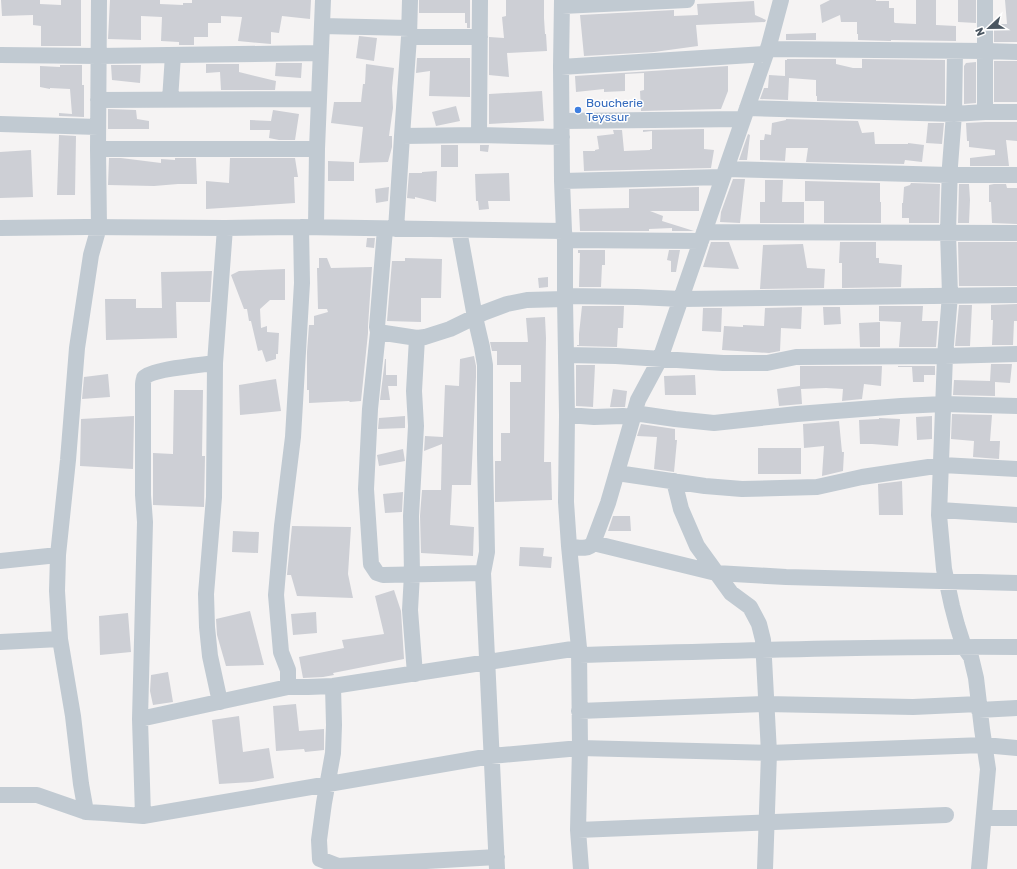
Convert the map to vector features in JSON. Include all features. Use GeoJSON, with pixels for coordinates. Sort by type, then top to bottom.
{"type":"FeatureCollection","features":[{"type":"Feature","properties":{"kind":"street"},"geometry":{"type":"LineString","coordinates":[[86,812],[73,716],[60,639],[57,592],[58,556],[68,460],[77,348],[91,255],[99,227],[99,0]]}},
{"type":"Feature","properties":{"kind":"street"},"geometry":{"type":"LineString","coordinates":[[288,686],[288,670],[281,652],[276,595],[282,526],[293,437],[302,283],[317,149],[323,0]]}},
{"type":"Feature","properties":{"kind":"street"},"geometry":{"type":"LineString","coordinates":[[410,0],[402,136],[377,327],[378,332],[370,409],[366,489],[371,564],[377,573],[383,575],[483,573]]}},
{"type":"Feature","properties":{"kind":"street"},"geometry":{"type":"LineString","coordinates":[[479,135],[480,0]]}},
{"type":"Feature","properties":{"kind":"street"},"geometry":{"type":"LineString","coordinates":[[582,869],[578,830],[580,748],[579,652],[566,502],[567,415],[562,182],[562,3],[687,0]]}},
{"type":"Feature","properties":{"kind":"street"},"geometry":{"type":"LineString","coordinates":[[569,546],[587,548],[591,547],[593,543],[608,503],[638,400],[660,359],[767,51],[781,0]]}},
{"type":"Feature","properties":{"kind":"street"},"geometry":{"type":"LineString","coordinates":[[985,0],[985,112]]}},
{"type":"Feature","properties":{"kind":"street"},"geometry":{"type":"LineString","coordinates":[[322,26],[480,36]]}},
{"type":"Feature","properties":{"kind":"street"},"geometry":{"type":"LineString","coordinates":[[561,67],[767,51],[1017,52]]}},
{"type":"Feature","properties":{"kind":"street"},"geometry":{"type":"LineString","coordinates":[[955,51],[954,114],[948,232],[950,295],[945,356],[939,516],[944,569],[957,625],[964,647],[970,657],[976,678],[988,769],[979,869]]}},
{"type":"Feature","properties":{"kind":"street"},"geometry":{"type":"LineString","coordinates":[[0,55],[98,56],[321,53]]}},
{"type":"Feature","properties":{"kind":"street"},"geometry":{"type":"LineString","coordinates":[[170,100],[174,55]]}},
{"type":"Feature","properties":{"kind":"street"},"geometry":{"type":"LineString","coordinates":[[98,100],[319,99]]}},
{"type":"Feature","properties":{"kind":"street"},"geometry":{"type":"LineString","coordinates":[[562,121],[745,113],[954,114],[1017,112]]}},
{"type":"Feature","properties":{"kind":"street"},"geometry":{"type":"LineString","coordinates":[[0,124],[98,127]]}},
{"type":"Feature","properties":{"kind":"street"},"geometry":{"type":"LineString","coordinates":[[402,136],[479,135],[562,137]]}},
{"type":"Feature","properties":{"kind":"street"},"geometry":{"type":"LineString","coordinates":[[98,149],[317,149]]}},
{"type":"Feature","properties":{"kind":"street"},"geometry":{"type":"LineString","coordinates":[[562,182],[725,173],[1017,175]]}},
{"type":"Feature","properties":{"kind":"street"},"geometry":{"type":"LineString","coordinates":[[0,228],[309,227],[459,230],[564,235],[702,237],[948,232],[1017,233]]}},
{"type":"Feature","properties":{"kind":"street"},"geometry":{"type":"LineString","coordinates":[[220,702],[210,656],[206,594],[214,497],[215,363],[225,228]]}},
{"type":"Feature","properties":{"kind":"street"},"geometry":{"type":"LineString","coordinates":[[333,686],[333,753],[319,840],[320,859],[338,866],[497,863],[483,573],[487,552],[485,365],[459,230]]}},
{"type":"Feature","properties":{"kind":"street"},"geometry":{"type":"LineString","coordinates":[[378,332],[417,338],[425,337],[450,329],[507,304],[527,300],[636,297],[680,299],[1017,295]]}},
{"type":"Feature","properties":{"kind":"street"},"geometry":{"type":"LineString","coordinates":[[415,674],[410,610],[412,574],[411,516],[416,426],[414,391],[417,338]]}},
{"type":"Feature","properties":{"kind":"street"},"geometry":{"type":"LineString","coordinates":[[566,355],[616,356],[723,363],[767,363],[796,357],[1017,354]]}},
{"type":"Feature","properties":{"kind":"street"},"geometry":{"type":"LineString","coordinates":[[143,816],[140,719],[145,522],[143,495],[143,384],[144,378],[158,371],[215,363]]}},
{"type":"Feature","properties":{"kind":"street"},"geometry":{"type":"LineString","coordinates":[[567,415],[594,417],[633,415],[714,423],[797,414],[901,406],[944,404],[1017,406]]}},
{"type":"Feature","properties":{"kind":"street"},"geometry":{"type":"LineString","coordinates":[[616,473],[705,486],[742,489],[817,487],[862,477],[942,465],[1017,469]]}},
{"type":"Feature","properties":{"kind":"street"},"geometry":{"type":"LineString","coordinates":[[674,481],[681,509],[697,546],[731,593],[750,607],[759,624],[763,640],[769,753],[765,869]]}},
{"type":"Feature","properties":{"kind":"street"},"geometry":{"type":"LineString","coordinates":[[940,510],[1017,515]]}},
{"type":"Feature","properties":{"kind":"street"},"geometry":{"type":"LineString","coordinates":[[593,543],[716,573],[786,577],[1017,582]]}},
{"type":"Feature","properties":{"kind":"street"},"geometry":{"type":"LineString","coordinates":[[0,561],[58,556]]}},
{"type":"Feature","properties":{"kind":"street"},"geometry":{"type":"LineString","coordinates":[[0,642],[60,639]]}},
{"type":"Feature","properties":{"kind":"street"},"geometry":{"type":"LineString","coordinates":[[140,719],[288,686],[308,688],[333,686],[487,662],[579,652],[964,647],[1017,648]]}},
{"type":"Feature","properties":{"kind":"street"},"geometry":{"type":"LineString","coordinates":[[580,712],[766,704],[1017,708]]}},
{"type":"Feature","properties":{"kind":"street"},"geometry":{"type":"LineString","coordinates":[[0,795],[37,796],[86,812],[104,812],[143,816],[491,756],[580,748],[769,753],[984,745],[1017,748]]}},
{"type":"Feature","properties":{"kind":"street"},"geometry":{"type":"LineString","coordinates":[[578,830],[946,815]]}},
{"type":"Feature","properties":{"kind":"street"},"geometry":{"type":"LineString","coordinates":[[984,818],[1017,818]]}},
{"type":"Feature","properties":{"kind":"building"},"geometry":{"type":"Polygon","coordinates":[[[1,0],[40,0],[40,4],[61,5],[61,0],[81,0],[81,46],[41,46],[41,26],[33,25],[33,15],[2,16],[1,0]]]}},
{"type":"Feature","properties":{"kind":"building"},"geometry":{"type":"Polygon","coordinates":[[[110,0],[160,0],[160,4],[183,5],[183,3],[192,3],[192,0],[311,0],[310,19],[282,16],[279,33],[271,32],[271,44],[238,41],[242,17],[221,16],[221,23],[208,23],[208,37],[194,37],[194,45],[179,45],[179,42],[161,41],[162,17],[141,16],[141,40],[108,39],[110,0]]]}},
{"type":"Feature","properties":{"kind":"building"},"geometry":{"type":"Polygon","coordinates":[[[419,0],[470,0],[470,28],[467,28],[467,23],[465,23],[465,13],[419,13],[419,0]]]}},
{"type":"Feature","properties":{"kind":"building"},"geometry":{"type":"Polygon","coordinates":[[[506,0],[544,0],[547,51],[507,53],[509,77],[489,75],[489,37],[504,38],[502,17],[506,16],[506,0]]]}},
{"type":"Feature","properties":{"kind":"building"},"geometry":{"type":"Polygon","coordinates":[[[830,0],[889,1],[889,8],[894,8],[895,23],[916,24],[916,0],[936,0],[936,25],[956,26],[956,41],[858,40],[857,22],[841,22],[840,15],[822,23],[820,5],[830,0]]]}},
{"type":"Feature","properties":{"kind":"building"},"geometry":{"type":"Polygon","coordinates":[[[958,0],[976,0],[976,23],[958,22],[958,0]]]}},
{"type":"Feature","properties":{"kind":"building"},"geometry":{"type":"Polygon","coordinates":[[[1005,0],[1017,0],[1017,42],[994,42],[994,24],[1007,24],[1005,0]]]}},
{"type":"Feature","properties":{"kind":"building"},"geometry":{"type":"Polygon","coordinates":[[[754,1],[755,15],[766,20],[765,22],[696,25],[698,46],[654,52],[584,56],[580,15],[674,10],[674,16],[698,15],[697,4],[754,1]]]}},
{"type":"Feature","properties":{"kind":"building"},"geometry":{"type":"Polygon","coordinates":[[[816,33],[816,40],[786,40],[786,34],[816,33]]]}},
{"type":"Feature","properties":{"kind":"building"},"geometry":{"type":"Polygon","coordinates":[[[359,36],[377,38],[374,61],[356,58],[359,36]]]}},
{"type":"Feature","properties":{"kind":"building"},"geometry":{"type":"Polygon","coordinates":[[[417,58],[470,58],[470,97],[429,96],[430,71],[416,73],[417,58]]]}},
{"type":"Feature","properties":{"kind":"building"},"geometry":{"type":"Polygon","coordinates":[[[836,59],[836,64],[853,68],[862,68],[862,59],[945,60],[945,104],[817,101],[816,80],[789,78],[788,100],[760,99],[764,88],[768,88],[769,75],[785,76],[785,60],[836,59]]]}},
{"type":"Feature","properties":{"kind":"building"},"geometry":{"type":"Polygon","coordinates":[[[994,61],[1017,61],[1017,102],[994,102],[994,61]]]}},
{"type":"Feature","properties":{"kind":"building"},"geometry":{"type":"Polygon","coordinates":[[[976,62],[976,103],[964,104],[964,66],[966,63],[976,62]]]}},
{"type":"Feature","properties":{"kind":"building"},"geometry":{"type":"Polygon","coordinates":[[[276,63],[302,63],[301,78],[275,76],[276,63]]]}},
{"type":"Feature","properties":{"kind":"building"},"geometry":{"type":"Polygon","coordinates":[[[206,64],[239,64],[239,72],[276,81],[275,90],[221,90],[220,72],[206,73],[206,64]]]}},
{"type":"Feature","properties":{"kind":"building"},"geometry":{"type":"Polygon","coordinates":[[[366,64],[394,68],[392,88],[393,108],[389,136],[392,136],[392,147],[388,162],[359,163],[363,127],[331,123],[334,102],[361,102],[363,84],[365,84],[366,64]]]}},
{"type":"Feature","properties":{"kind":"building"},"geometry":{"type":"Polygon","coordinates":[[[60,65],[82,65],[82,85],[84,85],[84,117],[59,116],[59,113],[72,114],[70,89],[50,89],[40,87],[40,66],[60,67],[60,65]]]}},
{"type":"Feature","properties":{"kind":"building"},"geometry":{"type":"Polygon","coordinates":[[[111,65],[141,65],[140,83],[112,80],[111,65]]]}},
{"type":"Feature","properties":{"kind":"building"},"geometry":{"type":"Polygon","coordinates":[[[728,66],[728,91],[721,109],[641,111],[640,91],[644,90],[644,73],[625,74],[625,91],[604,92],[604,89],[576,92],[575,76],[728,66]]]}},
{"type":"Feature","properties":{"kind":"building"},"geometry":{"type":"Polygon","coordinates":[[[542,91],[544,121],[489,124],[489,94],[542,91]]]}},
{"type":"Feature","properties":{"kind":"building"},"geometry":{"type":"Polygon","coordinates":[[[456,106],[460,121],[436,126],[432,112],[456,106]]]}},
{"type":"Feature","properties":{"kind":"building"},"geometry":{"type":"Polygon","coordinates":[[[108,109],[136,110],[137,119],[149,121],[149,129],[108,129],[108,109]]]}},
{"type":"Feature","properties":{"kind":"building"},"geometry":{"type":"Polygon","coordinates":[[[273,110],[299,114],[295,140],[279,140],[269,138],[270,130],[250,130],[250,120],[271,121],[273,110]]]}},
{"type":"Feature","properties":{"kind":"building"},"geometry":{"type":"Polygon","coordinates":[[[786,119],[858,121],[862,133],[874,132],[875,144],[908,143],[924,145],[922,162],[905,160],[904,164],[806,162],[808,148],[786,148],[785,161],[760,160],[760,140],[764,140],[765,134],[771,135],[772,123],[786,119]]]}},
{"type":"Feature","properties":{"kind":"building"},"geometry":{"type":"Polygon","coordinates":[[[1017,122],[1017,141],[1006,140],[1009,166],[970,166],[970,158],[995,155],[995,150],[969,147],[969,141],[967,141],[966,123],[1017,122]]]}},
{"type":"Feature","properties":{"kind":"building"},"geometry":{"type":"Polygon","coordinates":[[[928,123],[944,123],[942,144],[926,143],[928,123]]]}},
{"type":"Feature","properties":{"kind":"building"},"geometry":{"type":"Polygon","coordinates":[[[704,129],[704,149],[714,150],[711,168],[584,171],[583,151],[595,151],[599,149],[597,136],[614,134],[613,130],[622,130],[624,151],[652,149],[652,131],[643,132],[643,130],[704,129]]]}},
{"type":"Feature","properties":{"kind":"building"},"geometry":{"type":"Polygon","coordinates":[[[748,134],[750,135],[747,160],[739,160],[748,134]]]}},
{"type":"Feature","properties":{"kind":"building"},"geometry":{"type":"Polygon","coordinates":[[[59,135],[76,136],[75,195],[57,195],[59,135]]]}},
{"type":"Feature","properties":{"kind":"building"},"geometry":{"type":"Polygon","coordinates":[[[441,145],[458,145],[458,167],[441,167],[441,145]]]}},
{"type":"Feature","properties":{"kind":"building"},"geometry":{"type":"Polygon","coordinates":[[[480,145],[489,145],[488,152],[480,151],[480,145]]]}},
{"type":"Feature","properties":{"kind":"building"},"geometry":{"type":"Polygon","coordinates":[[[31,150],[33,197],[0,198],[0,152],[31,150]]]}},
{"type":"Feature","properties":{"kind":"building"},"geometry":{"type":"Polygon","coordinates":[[[109,158],[161,163],[161,159],[175,160],[175,158],[196,158],[197,184],[154,186],[108,185],[109,158]]]}},
{"type":"Feature","properties":{"kind":"building"},"geometry":{"type":"Polygon","coordinates":[[[230,158],[295,158],[298,177],[294,177],[295,203],[206,209],[206,181],[229,183],[230,158]]]}},
{"type":"Feature","properties":{"kind":"building"},"geometry":{"type":"Polygon","coordinates":[[[328,161],[354,162],[354,181],[328,181],[328,161]]]}},
{"type":"Feature","properties":{"kind":"building"},"geometry":{"type":"Polygon","coordinates":[[[437,171],[436,202],[415,197],[415,199],[407,198],[409,173],[437,171]]]}},
{"type":"Feature","properties":{"kind":"building"},"geometry":{"type":"Polygon","coordinates":[[[509,173],[510,201],[488,201],[489,209],[479,210],[478,201],[476,201],[475,174],[509,173]]]}},
{"type":"Feature","properties":{"kind":"building"},"geometry":{"type":"Polygon","coordinates":[[[733,179],[745,179],[740,223],[720,222],[721,212],[733,179]]]}},
{"type":"Feature","properties":{"kind":"building"},"geometry":{"type":"Polygon","coordinates":[[[765,180],[783,180],[782,202],[804,202],[804,223],[760,223],[760,202],[765,202],[765,180]]]}},
{"type":"Feature","properties":{"kind":"building"},"geometry":{"type":"Polygon","coordinates":[[[805,181],[880,183],[881,223],[824,223],[824,201],[805,201],[805,181]]]}},
{"type":"Feature","properties":{"kind":"building"},"geometry":{"type":"Polygon","coordinates":[[[911,183],[940,184],[939,223],[909,223],[909,218],[902,218],[904,187],[910,185],[911,183]]]}},
{"type":"Feature","properties":{"kind":"building"},"geometry":{"type":"Polygon","coordinates":[[[959,184],[969,184],[969,223],[958,223],[959,184]]]}},
{"type":"Feature","properties":{"kind":"building"},"geometry":{"type":"Polygon","coordinates":[[[1006,184],[1007,188],[1017,188],[1017,224],[992,223],[991,202],[989,202],[989,185],[1006,184]]]}},
{"type":"Feature","properties":{"kind":"building"},"geometry":{"type":"Polygon","coordinates":[[[389,187],[388,201],[376,203],[375,189],[389,187]]]}},
{"type":"Feature","properties":{"kind":"building"},"geometry":{"type":"Polygon","coordinates":[[[699,187],[699,211],[650,211],[663,216],[662,221],[694,231],[672,231],[672,228],[649,229],[649,231],[580,231],[579,209],[629,208],[629,189],[699,187]]]}},
{"type":"Feature","properties":{"kind":"building"},"geometry":{"type":"Polygon","coordinates":[[[367,238],[375,238],[374,248],[366,247],[367,238]]]}},
{"type":"Feature","properties":{"kind":"building"},"geometry":{"type":"Polygon","coordinates":[[[711,242],[729,242],[739,269],[703,267],[711,242]]]}},
{"type":"Feature","properties":{"kind":"building"},"geometry":{"type":"Polygon","coordinates":[[[840,242],[876,242],[876,258],[879,258],[879,263],[902,265],[901,287],[842,288],[842,263],[839,263],[840,242]]]}},
{"type":"Feature","properties":{"kind":"building"},"geometry":{"type":"Polygon","coordinates":[[[958,242],[1017,242],[1017,286],[959,286],[958,242]]]}},
{"type":"Feature","properties":{"kind":"building"},"geometry":{"type":"Polygon","coordinates":[[[803,244],[807,268],[825,269],[824,288],[760,289],[763,245],[803,244]]]}},
{"type":"Feature","properties":{"kind":"building"},"geometry":{"type":"Polygon","coordinates":[[[578,250],[605,250],[605,265],[602,265],[601,287],[579,287],[580,253],[578,253],[578,250]]]}},
{"type":"Feature","properties":{"kind":"building"},"geometry":{"type":"Polygon","coordinates":[[[669,250],[680,250],[676,272],[671,272],[671,261],[667,260],[669,250]]]}},
{"type":"Feature","properties":{"kind":"building"},"geometry":{"type":"Polygon","coordinates":[[[319,258],[327,258],[331,268],[372,267],[368,333],[361,401],[309,403],[309,390],[307,390],[307,352],[309,325],[314,325],[314,316],[328,312],[327,309],[318,309],[317,268],[319,268],[319,258]]]}},
{"type":"Feature","properties":{"kind":"building"},"geometry":{"type":"Polygon","coordinates":[[[405,258],[442,259],[441,298],[421,298],[421,322],[387,321],[392,261],[405,261],[405,258]]]}},
{"type":"Feature","properties":{"kind":"building"},"geometry":{"type":"Polygon","coordinates":[[[285,269],[285,300],[270,300],[260,309],[261,328],[267,326],[267,332],[279,333],[278,354],[276,354],[276,359],[266,362],[262,350],[258,351],[247,309],[244,309],[231,275],[239,271],[285,269]]]}},
{"type":"Feature","properties":{"kind":"building"},"geometry":{"type":"Polygon","coordinates":[[[212,271],[210,302],[176,302],[177,338],[106,340],[105,299],[136,299],[136,308],[162,308],[161,272],[212,271]]]}},
{"type":"Feature","properties":{"kind":"building"},"geometry":{"type":"Polygon","coordinates":[[[548,277],[548,287],[539,288],[538,278],[548,277]]]}},
{"type":"Feature","properties":{"kind":"building"},"geometry":{"type":"Polygon","coordinates":[[[1017,304],[1017,321],[1014,321],[1013,345],[992,345],[993,320],[991,320],[991,305],[1017,304]]]}},
{"type":"Feature","properties":{"kind":"building"},"geometry":{"type":"Polygon","coordinates":[[[959,305],[972,305],[970,346],[955,346],[959,305]]]}},
{"type":"Feature","properties":{"kind":"building"},"geometry":{"type":"Polygon","coordinates":[[[582,306],[624,306],[623,328],[618,328],[617,347],[577,346],[579,345],[582,306]]]}},
{"type":"Feature","properties":{"kind":"building"},"geometry":{"type":"Polygon","coordinates":[[[879,306],[923,306],[922,321],[938,321],[936,347],[899,347],[901,322],[879,321],[879,306]]]}},
{"type":"Feature","properties":{"kind":"building"},"geometry":{"type":"Polygon","coordinates":[[[802,307],[801,329],[781,328],[780,351],[769,353],[722,350],[724,326],[764,326],[765,308],[802,307]]]}},
{"type":"Feature","properties":{"kind":"building"},"geometry":{"type":"Polygon","coordinates":[[[823,307],[840,307],[841,324],[824,325],[823,307]]]}},
{"type":"Feature","properties":{"kind":"building"},"geometry":{"type":"Polygon","coordinates":[[[703,308],[722,308],[721,332],[702,331],[703,308]]]}},
{"type":"Feature","properties":{"kind":"building"},"geometry":{"type":"Polygon","coordinates":[[[545,317],[544,462],[551,462],[552,500],[495,502],[495,461],[501,461],[501,433],[510,433],[510,382],[521,382],[521,365],[497,365],[497,351],[492,351],[490,342],[528,342],[526,318],[545,317]]]}},
{"type":"Feature","properties":{"kind":"building"},"geometry":{"type":"Polygon","coordinates":[[[880,322],[880,347],[860,347],[859,323],[880,322]]]}},
{"type":"Feature","properties":{"kind":"building"},"geometry":{"type":"Polygon","coordinates":[[[474,356],[476,377],[471,485],[452,485],[450,525],[474,527],[473,556],[421,553],[420,516],[422,490],[441,490],[442,444],[424,451],[425,436],[443,437],[445,385],[459,386],[460,359],[474,356]]]}},
{"type":"Feature","properties":{"kind":"building"},"geometry":{"type":"Polygon","coordinates":[[[385,359],[386,375],[397,375],[397,386],[388,386],[390,400],[380,400],[385,359]]]}},
{"type":"Feature","properties":{"kind":"building"},"geometry":{"type":"Polygon","coordinates":[[[991,364],[1012,364],[1010,383],[995,382],[995,396],[953,395],[954,380],[990,381],[991,364]]]}},
{"type":"Feature","properties":{"kind":"building"},"geometry":{"type":"Polygon","coordinates":[[[576,365],[595,365],[593,407],[576,406],[576,365]]]}},
{"type":"Feature","properties":{"kind":"building"},"geometry":{"type":"Polygon","coordinates":[[[800,366],[882,366],[881,386],[864,384],[862,399],[842,401],[843,389],[801,389],[802,404],[779,406],[777,389],[800,386],[800,366]]]}},
{"type":"Feature","properties":{"kind":"building"},"geometry":{"type":"Polygon","coordinates":[[[898,366],[935,366],[935,375],[924,375],[924,382],[913,382],[912,367],[898,366]]]}},
{"type":"Feature","properties":{"kind":"building"},"geometry":{"type":"Polygon","coordinates":[[[108,374],[110,397],[82,399],[84,377],[108,374]]]}},
{"type":"Feature","properties":{"kind":"building"},"geometry":{"type":"Polygon","coordinates":[[[695,375],[696,395],[665,395],[664,376],[695,375]]]}},
{"type":"Feature","properties":{"kind":"building"},"geometry":{"type":"Polygon","coordinates":[[[276,379],[281,411],[240,415],[239,385],[276,379]]]}},
{"type":"Feature","properties":{"kind":"building"},"geometry":{"type":"Polygon","coordinates":[[[613,389],[627,391],[625,407],[610,407],[613,389]]]}},
{"type":"Feature","properties":{"kind":"building"},"geometry":{"type":"Polygon","coordinates":[[[174,390],[203,390],[202,456],[205,456],[204,507],[153,505],[153,453],[173,454],[174,390]]]}},
{"type":"Feature","properties":{"kind":"building"},"geometry":{"type":"Polygon","coordinates":[[[952,414],[992,415],[990,441],[1000,441],[999,459],[973,457],[974,441],[951,439],[952,414]]]}},
{"type":"Feature","properties":{"kind":"building"},"geometry":{"type":"Polygon","coordinates":[[[134,416],[133,469],[80,466],[81,419],[134,416]]]}},
{"type":"Feature","properties":{"kind":"building"},"geometry":{"type":"Polygon","coordinates":[[[405,416],[405,428],[378,429],[379,418],[405,416]]]}},
{"type":"Feature","properties":{"kind":"building"},"geometry":{"type":"Polygon","coordinates":[[[932,416],[932,439],[917,440],[916,417],[932,416]]]}},
{"type":"Feature","properties":{"kind":"building"},"geometry":{"type":"Polygon","coordinates":[[[879,418],[900,419],[898,446],[860,444],[859,420],[879,418]]]}},
{"type":"Feature","properties":{"kind":"building"},"geometry":{"type":"Polygon","coordinates":[[[839,421],[842,452],[844,452],[843,471],[822,476],[824,446],[804,448],[803,424],[839,421]]]}},
{"type":"Feature","properties":{"kind":"building"},"geometry":{"type":"Polygon","coordinates":[[[641,424],[675,429],[675,440],[677,440],[674,472],[654,469],[657,437],[637,436],[641,424]]]}},
{"type":"Feature","properties":{"kind":"building"},"geometry":{"type":"Polygon","coordinates":[[[758,448],[801,448],[801,474],[758,474],[758,448]]]}},
{"type":"Feature","properties":{"kind":"building"},"geometry":{"type":"Polygon","coordinates":[[[403,449],[405,461],[379,466],[377,455],[403,449]]]}},
{"type":"Feature","properties":{"kind":"building"},"geometry":{"type":"Polygon","coordinates":[[[902,481],[903,515],[879,515],[878,484],[902,481]]]}},
{"type":"Feature","properties":{"kind":"building"},"geometry":{"type":"Polygon","coordinates":[[[403,492],[402,512],[385,513],[383,494],[403,492]]]}},
{"type":"Feature","properties":{"kind":"building"},"geometry":{"type":"Polygon","coordinates":[[[613,516],[630,516],[631,531],[608,531],[613,516]]]}},
{"type":"Feature","properties":{"kind":"building"},"geometry":{"type":"Polygon","coordinates":[[[292,526],[351,527],[348,574],[353,598],[297,596],[291,575],[287,575],[292,526]]]}},
{"type":"Feature","properties":{"kind":"building"},"geometry":{"type":"Polygon","coordinates":[[[233,531],[259,532],[258,553],[232,552],[233,531]]]}},
{"type":"Feature","properties":{"kind":"building"},"geometry":{"type":"Polygon","coordinates":[[[520,547],[544,548],[543,556],[552,557],[551,568],[519,566],[520,547]]]}},
{"type":"Feature","properties":{"kind":"building"},"geometry":{"type":"Polygon","coordinates":[[[394,590],[401,611],[404,659],[333,673],[334,675],[303,678],[299,657],[344,648],[342,640],[384,634],[375,596],[394,590]]]}},
{"type":"Feature","properties":{"kind":"building"},"geometry":{"type":"Polygon","coordinates":[[[250,611],[264,665],[226,666],[217,635],[216,619],[250,611]]]}},
{"type":"Feature","properties":{"kind":"building"},"geometry":{"type":"Polygon","coordinates":[[[316,612],[317,633],[293,635],[291,614],[316,612]]]}},
{"type":"Feature","properties":{"kind":"building"},"geometry":{"type":"Polygon","coordinates":[[[128,613],[131,652],[100,655],[99,616],[128,613]]]}},
{"type":"Feature","properties":{"kind":"building"},"geometry":{"type":"Polygon","coordinates":[[[168,672],[173,702],[153,705],[150,691],[151,675],[168,672]]]}},
{"type":"Feature","properties":{"kind":"building"},"geometry":{"type":"Polygon","coordinates":[[[296,704],[299,731],[324,729],[324,750],[305,752],[304,749],[276,751],[273,706],[296,704]]]}},
{"type":"Feature","properties":{"kind":"building"},"geometry":{"type":"Polygon","coordinates":[[[239,716],[243,752],[269,748],[274,778],[252,782],[219,784],[212,720],[239,716]]]}},
{"type":"Feature","properties":{"kind":"place","name":"Boucherie Teyssur"},"geometry":{"type":"Point","coordinates":[578,110]}}]}
